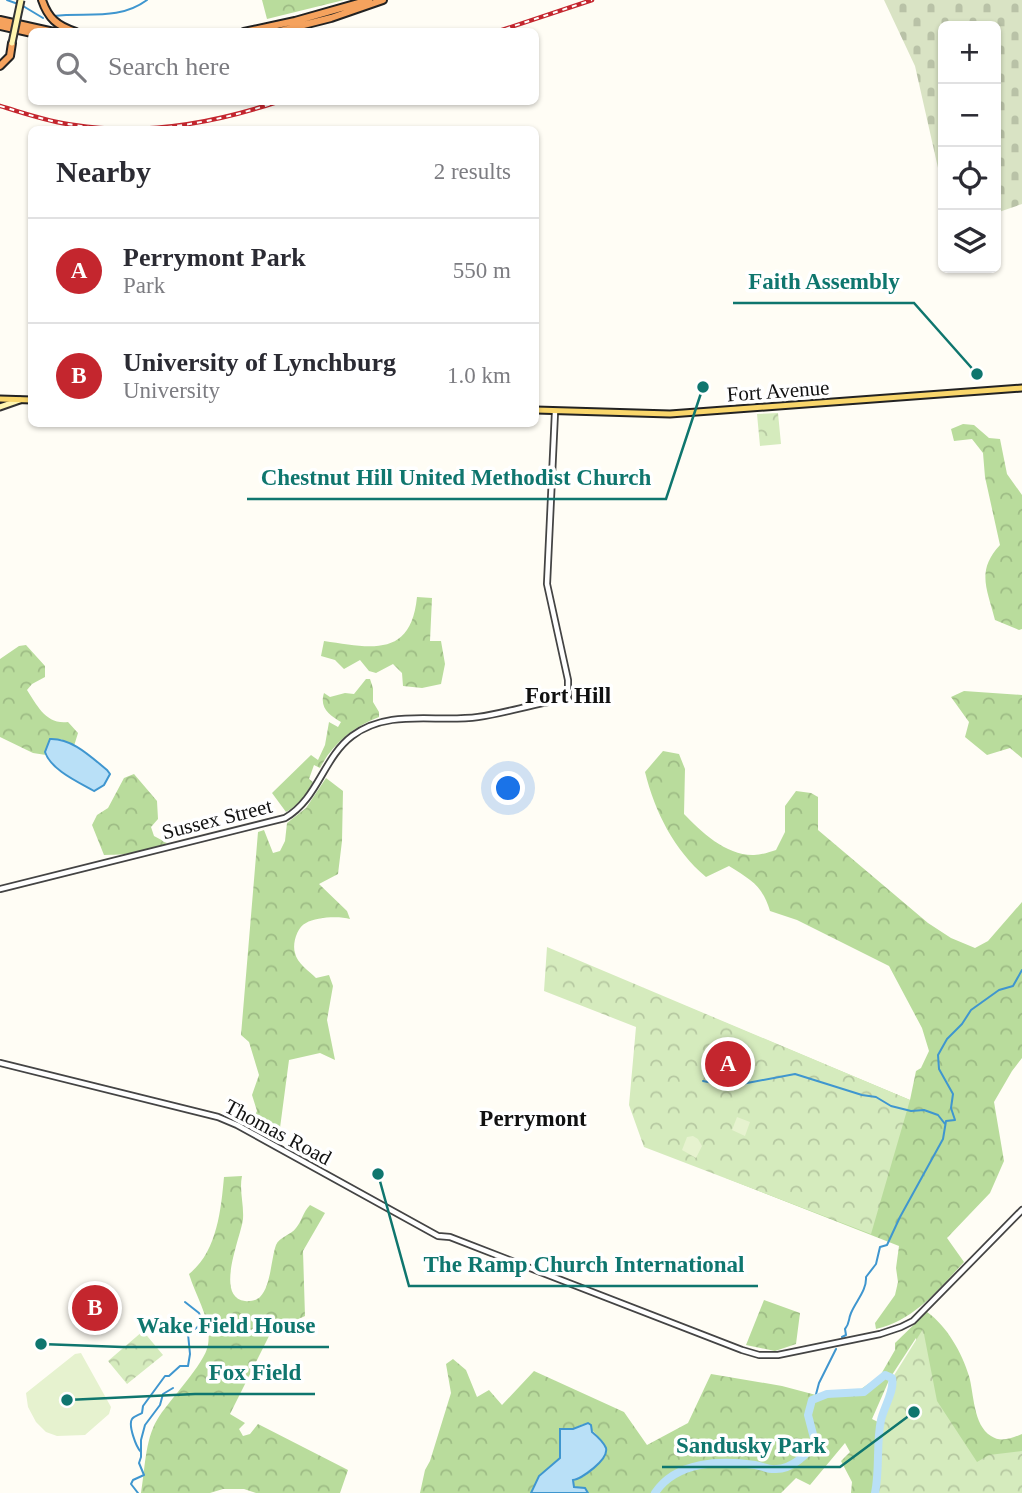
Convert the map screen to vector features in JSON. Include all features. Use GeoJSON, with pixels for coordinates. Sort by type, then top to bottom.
{"type":"FeatureCollection","features":[{"type":"Feature","properties":{"kind":"highway"},"geometry":{"type":"LineString","coordinates":[[42,0],[51,19],[65,28]]}},
{"type":"Feature","properties":{"kind":"highway"},"geometry":{"type":"LineString","coordinates":[[264,28],[295,22],[369,0]]}},
{"type":"Feature","properties":{"kind":"highway"},"geometry":{"type":"LineString","coordinates":[[292,28],[383,0]]}},
{"type":"Feature","properties":{"kind":"highway"},"geometry":{"type":"LineString","coordinates":[[0,20],[36,28]]}},
{"type":"Feature","properties":{"kind":"highway"},"geometry":{"type":"LineString","coordinates":[[0,28],[28,32]]}},
{"type":"Feature","properties":{"kind":"highway"},"geometry":{"type":"LineString","coordinates":[[0,64],[10,56],[12,43]]}},
{"type":"Feature","properties":{"kind":"main road"},"geometry":{"type":"LineString","coordinates":[[12,43],[21,0]]}},
{"type":"Feature","properties":{"kind":"main road","name":"Fort Avenue"},"geometry":{"type":"LineString","coordinates":[[539,410],[670,414],[1022,388]]}},
{"type":"Feature","properties":{"kind":"main road"},"geometry":{"type":"LineString","coordinates":[[0,399],[28,400]]}},
{"type":"Feature","properties":{"kind":"main road"},"geometry":{"type":"LineString","coordinates":[[0,407],[21,400]]}},
{"type":"Feature","properties":{"kind":"street","name":"Sussex Street"},"geometry":{"type":"LineString","coordinates":[[0,889],[285,818],[305,803],[344,742],[373,723],[394,718],[453,720],[568,699],[568,680],[547,584],[555,412]]}},
{"type":"Feature","properties":{"kind":"street","name":"Thomas Road"},"geometry":{"type":"LineString","coordinates":[[0,1063],[218,1116],[438,1236],[450,1237],[742,1350],[759,1354],[778,1355],[830,1345],[880,1334],[913,1321],[1022,1210]]}},
{"type":"Feature","properties":{"kind":"green space"},"geometry":{"type":"Polygon","coordinates":[[[262,0],[344,0],[267,19],[262,0]]]}},
{"type":"Feature","properties":{"kind":"green space"},"geometry":{"type":"Polygon","coordinates":[[[884,0],[1022,0],[1022,204],[1001,211],[1001,21],[938,21],[938,168],[915,66],[884,0]]]}},
{"type":"Feature","properties":{"kind":"green space"},"geometry":{"type":"Polygon","coordinates":[[[778,413],[781,444],[760,446],[757,414],[778,413]]]}},
{"type":"Feature","properties":{"kind":"green space"},"geometry":{"type":"Polygon","coordinates":[[[963,424],[974,425],[989,438],[1000,439],[1007,474],[1022,495],[1022,629],[1019,630],[995,620],[989,598],[986,572],[988,563],[1000,545],[985,477],[983,453],[972,439],[954,441],[951,429],[963,424]]]}},
{"type":"Feature","properties":{"kind":"green space"},"geometry":{"type":"Polygon","coordinates":[[[417,597],[432,598],[430,641],[441,641],[445,664],[441,684],[422,688],[403,686],[402,673],[393,664],[376,673],[369,671],[360,660],[344,669],[335,660],[321,656],[324,641],[372,646],[397,640],[407,631],[417,597]]]}},
{"type":"Feature","properties":{"kind":"green space"},"geometry":{"type":"Polygon","coordinates":[[[26,645],[45,666],[45,677],[27,690],[48,717],[68,722],[78,733],[74,746],[61,739],[45,752],[46,755],[33,753],[0,737],[0,659],[19,646],[26,645]]]}},
{"type":"Feature","properties":{"kind":"green space"},"geometry":{"type":"Polygon","coordinates":[[[366,679],[370,679],[373,702],[379,717],[345,737],[331,751],[320,768],[314,765],[309,779],[313,782],[298,803],[286,812],[272,793],[311,755],[318,760],[325,745],[329,722],[338,727],[341,722],[324,707],[324,693],[330,697],[345,693],[354,694],[366,679]]]}},
{"type":"Feature","properties":{"kind":"green space"},"geometry":{"type":"Polygon","coordinates":[[[964,691],[1022,695],[1022,758],[1010,748],[987,755],[965,737],[969,722],[951,697],[964,691]]]}},
{"type":"Feature","properties":{"kind":"green space"},"geometry":{"type":"Polygon","coordinates":[[[663,751],[679,754],[685,769],[684,814],[706,835],[734,852],[754,855],[776,850],[785,832],[785,806],[796,791],[811,793],[818,797],[818,830],[928,923],[951,938],[975,948],[988,941],[1022,902],[1022,1058],[994,1102],[1004,1161],[990,1193],[947,1238],[964,1262],[925,1303],[890,1325],[876,1329],[875,1323],[895,1295],[899,1246],[726,1178],[678,1003],[910,1100],[916,1071],[921,1068],[929,1051],[922,1028],[889,966],[797,920],[770,911],[755,884],[729,866],[706,877],[684,855],[660,816],[645,772],[663,751]]]}},
{"type":"Feature","properties":{"kind":"green space"},"geometry":{"type":"Polygon","coordinates":[[[134,774],[157,801],[158,819],[151,827],[154,836],[167,843],[152,849],[104,855],[92,825],[97,815],[108,808],[124,778],[134,774]]]}},
{"type":"Feature","properties":{"kind":"green space"},"geometry":{"type":"Polygon","coordinates":[[[326,778],[343,791],[342,841],[338,874],[319,884],[347,911],[350,919],[316,919],[306,923],[298,932],[294,949],[298,960],[316,978],[329,975],[333,986],[327,1020],[335,1060],[320,1053],[289,1060],[278,1143],[250,1126],[257,1111],[252,1095],[259,1075],[249,1042],[241,1035],[258,832],[264,830],[273,853],[280,851],[285,841],[287,823],[306,808],[326,778]]]}},
{"type":"Feature","properties":{"kind":"green space"},"geometry":{"type":"Polygon","coordinates":[[[547,947],[910,1100],[871,1234],[644,1147],[629,1105],[636,1027],[544,991],[547,947]]]}},
{"type":"Feature","properties":{"kind":"green space"},"geometry":{"type":"Polygon","coordinates":[[[737,1117],[750,1122],[745,1136],[732,1130],[737,1117]]]}},
{"type":"Feature","properties":{"kind":"green space"},"geometry":{"type":"Polygon","coordinates":[[[693,1136],[702,1146],[696,1158],[682,1150],[687,1137],[693,1136]]]}},
{"type":"Feature","properties":{"kind":"green space"},"geometry":{"type":"Polygon","coordinates":[[[242,1176],[243,1219],[230,1278],[231,1289],[236,1297],[247,1301],[260,1297],[266,1286],[278,1242],[296,1228],[310,1205],[325,1213],[303,1251],[305,1316],[271,1332],[230,1414],[245,1423],[239,1429],[243,1436],[250,1434],[258,1424],[348,1470],[340,1493],[256,1493],[244,1489],[223,1489],[210,1493],[141,1493],[153,1428],[200,1362],[208,1345],[206,1318],[189,1274],[206,1254],[212,1242],[219,1216],[224,1177],[242,1176]]]}},
{"type":"Feature","properties":{"kind":"green space"},"geometry":{"type":"Polygon","coordinates":[[[764,1300],[800,1313],[796,1344],[775,1351],[746,1345],[764,1300]]]}},
{"type":"Feature","properties":{"kind":"green space"},"geometry":{"type":"Polygon","coordinates":[[[927,1312],[947,1332],[962,1358],[969,1376],[977,1417],[985,1431],[999,1439],[1022,1434],[1022,1493],[952,1493],[916,1338],[890,1378],[872,1419],[886,1426],[881,1493],[851,1493],[852,1482],[841,1461],[850,1452],[845,1443],[810,1485],[796,1478],[781,1493],[588,1493],[585,1488],[574,1487],[573,1480],[596,1467],[606,1454],[598,1436],[583,1424],[573,1429],[560,1429],[560,1458],[539,1476],[531,1493],[420,1493],[451,1393],[446,1364],[453,1359],[466,1370],[477,1397],[489,1390],[502,1405],[534,1371],[624,1412],[647,1445],[688,1423],[711,1374],[782,1386],[816,1395],[858,1391],[880,1376],[895,1350],[895,1343],[927,1312]]]}},
{"type":"Feature","properties":{"kind":"green space"},"geometry":{"type":"Polygon","coordinates":[[[923,1329],[937,1401],[977,1462],[989,1455],[1022,1451],[1022,1493],[875,1493],[880,1465],[881,1427],[893,1377],[923,1329]]]}},
{"type":"Feature","properties":{"kind":"green space"},"geometry":{"type":"Polygon","coordinates":[[[143,1331],[163,1355],[127,1384],[108,1361],[143,1331]]]}},
{"type":"Feature","properties":{"kind":"green space"},"geometry":{"type":"Polygon","coordinates":[[[81,1353],[111,1407],[109,1414],[85,1435],[57,1436],[46,1432],[36,1422],[28,1407],[26,1393],[75,1354],[81,1353]]]}},
{"type":"Feature","properties":{"kind":"water"},"geometry":{"type":"Polygon","coordinates":[[[50,739],[73,745],[107,770],[110,774],[104,785],[94,791],[59,770],[45,752],[50,739]]]}},
{"type":"Feature","properties":{"kind":"water"},"geometry":{"type":"Polygon","coordinates":[[[588,1423],[592,1432],[602,1441],[606,1453],[588,1473],[573,1480],[574,1487],[585,1488],[588,1493],[531,1493],[539,1476],[560,1458],[560,1429],[573,1429],[588,1423]]]}},
{"type":"Feature","properties":{"kind":"waterway"},"geometry":{"type":"LineString","coordinates":[[7,0],[18,4]]}},
{"type":"Feature","properties":{"kind":"waterway"},"geometry":{"type":"LineString","coordinates":[[54,16],[114,13],[136,7],[147,0]]}},
{"type":"Feature","properties":{"kind":"waterway"},"geometry":{"type":"LineString","coordinates":[[23,6],[43,18]]}},
{"type":"Feature","properties":{"kind":"waterway"},"geometry":{"type":"LineString","coordinates":[[842,1337],[846,1335],[845,1329],[863,1291],[866,1277],[876,1264],[880,1247],[887,1245],[943,1139],[946,1121],[955,1120],[951,1108],[953,1094],[939,1069],[938,1055],[947,1039],[971,1010],[999,990],[1013,986],[1022,970]]}},
{"type":"Feature","properties":{"kind":"waterway"},"geometry":{"type":"LineString","coordinates":[[703,1081],[723,1085],[742,1084],[795,1074],[876,1097],[891,1106],[911,1111],[924,1110],[938,1115],[945,1124]]}},
{"type":"Feature","properties":{"kind":"waterway"},"geometry":{"type":"LineString","coordinates":[[141,1452],[133,1436],[132,1419],[142,1413],[143,1406],[165,1376],[169,1376],[180,1366],[188,1366],[188,1334],[203,1323],[199,1313],[185,1302]]}},
{"type":"Feature","properties":{"kind":"waterway"},"geometry":{"type":"LineString","coordinates":[[815,1398],[819,1383],[836,1349]]}},
{"type":"Feature","properties":{"kind":"waterway"},"geometry":{"type":"LineString","coordinates":[[655,1493],[675,1474],[700,1465],[742,1463],[773,1469],[794,1464],[815,1442],[808,1415],[812,1400],[827,1394],[864,1392],[885,1375],[892,1378],[893,1383],[881,1420],[875,1493]]}},
{"type":"Feature","properties":{"kind":"waterway"},"geometry":{"type":"LineString","coordinates":[[138,1493],[131,1484],[133,1480],[144,1475],[139,1463],[145,1425],[160,1405],[163,1394],[173,1388]]}},
{"type":"Feature","properties":{"kind":"railway"},"geometry":{"type":"LineString","coordinates":[[508,28],[592,0]]}},
{"type":"Feature","properties":{"kind":"railway"},"geometry":{"type":"LineString","coordinates":[[177,126],[268,105]]}},
{"type":"Feature","properties":{"kind":"railway"},"geometry":{"type":"LineString","coordinates":[[0,106],[65,124],[82,126]]}},
{"type":"Feature","properties":{"kind":"place","name":"Faith Assembly"},"geometry":{"type":"Point","coordinates":[977,374]}},
{"type":"Feature","properties":{"kind":"place","name":"Chestnut Hill United Methodist Church"},"geometry":{"type":"Point","coordinates":[703,387]}},
{"type":"Feature","properties":{"kind":"place","name":"Perrymont Park"},"geometry":{"type":"Point","coordinates":[728,1064]}},
{"type":"Feature","properties":{"kind":"place","name":"The Ramp Church International"},"geometry":{"type":"Point","coordinates":[378,1174]}},
{"type":"Feature","properties":{"kind":"place","name":"University of Lynchburg"},"geometry":{"type":"Point","coordinates":[95,1308]}},
{"type":"Feature","properties":{"kind":"place","name":"Wake Field House"},"geometry":{"type":"Point","coordinates":[41,1344]}},
{"type":"Feature","properties":{"kind":"place","name":"Fox Field"},"geometry":{"type":"Point","coordinates":[67,1400]}},
{"type":"Feature","properties":{"kind":"place","name":"Sandusky Park"},"geometry":{"type":"Point","coordinates":[914,1412]}},
{"type":"Feature","properties":{"kind":"district","name":"Fort Hill"},"geometry":{"type":"Point","coordinates":[568,695]}},
{"type":"Feature","properties":{"kind":"district","name":"Perrymont"},"geometry":{"type":"Point","coordinates":[533,1118]}}]}
